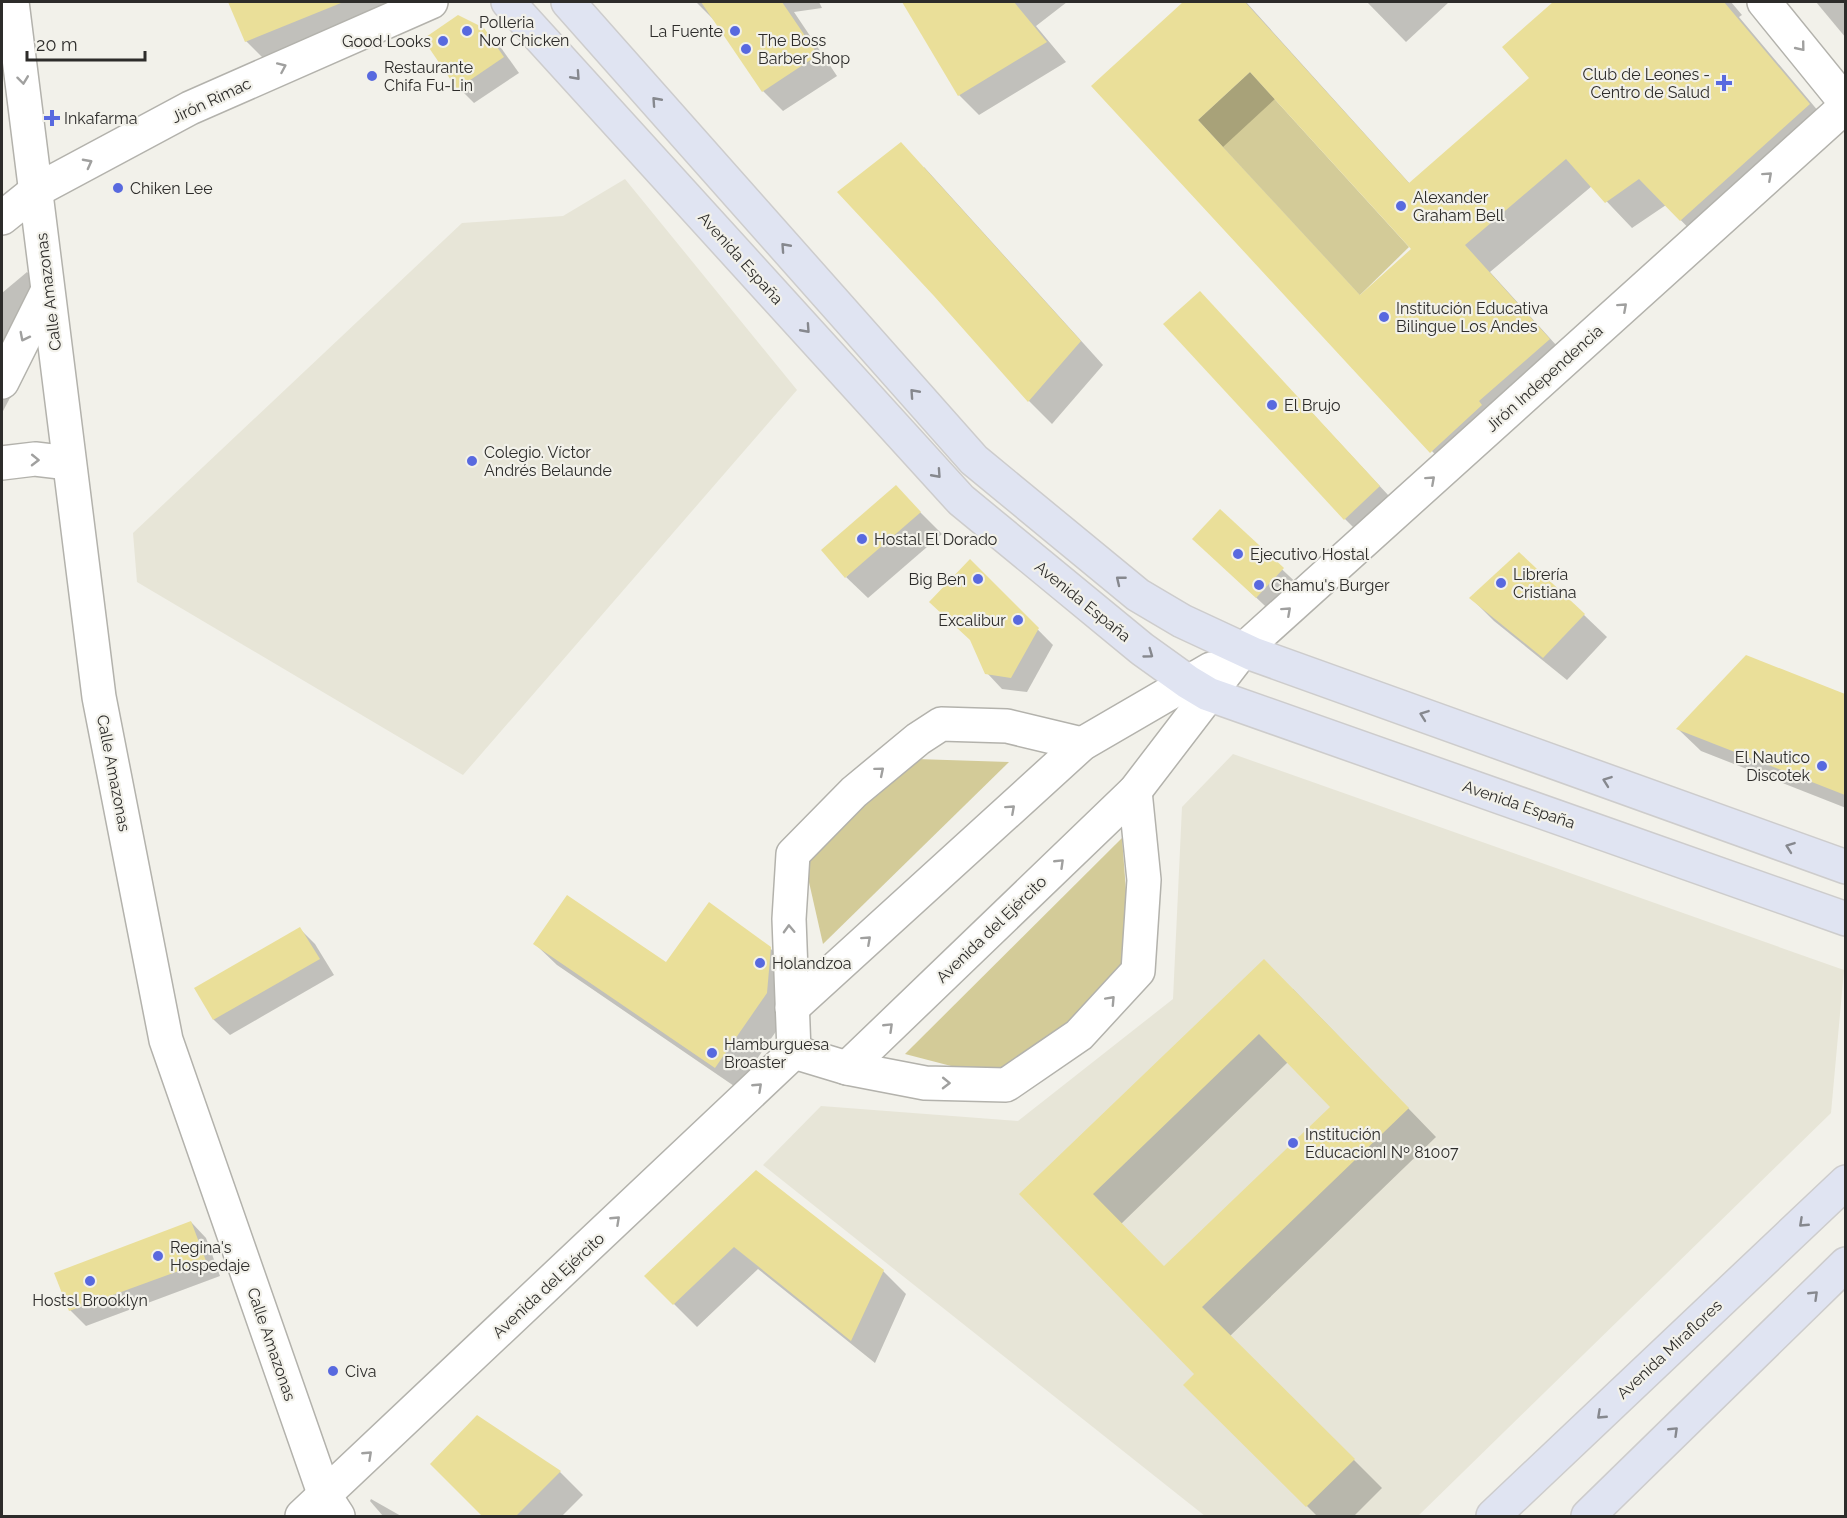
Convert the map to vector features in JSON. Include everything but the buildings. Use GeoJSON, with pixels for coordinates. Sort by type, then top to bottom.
{"type":"FeatureCollection","features":[{"type":"Feature","properties":{"kind":"main road","name":"Avenida España"},"geometry":{"type":"LineString","coordinates":[[508,2],[961,501],[1142,649],[1198,688],[1845,919]]}},
{"type":"Feature","properties":{"kind":"main road"},"geometry":{"type":"LineString","coordinates":[[568,2],[974,460],[1138,595],[1182,621],[1243,650],[1845,867]]}},
{"type":"Feature","properties":{"kind":"main road","name":"Avenida Miraflores"},"geometry":{"type":"LineString","coordinates":[[1493,1516],[1845,1182]]}},
{"type":"Feature","properties":{"kind":"main road"},"geometry":{"type":"LineString","coordinates":[[1588,1516],[1845,1264]]}},
{"type":"Feature","properties":{"kind":"street","name":"Calle Amazonas"},"geometry":{"type":"LineString","coordinates":[[12,2],[99,697],[166,1040],[322,1510]]}},
{"type":"Feature","properties":{"kind":"street","name":"Jirón Rimac"},"geometry":{"type":"LineString","coordinates":[[2,218],[37,190],[190,108],[431,2]]}},
{"type":"Feature","properties":{"kind":"street"},"geometry":{"type":"LineString","coordinates":[[1764,2],[1845,105]]}},
{"type":"Feature","properties":{"kind":"street","name":"Jirón Independencia"},"geometry":{"type":"LineString","coordinates":[[1243,650],[1845,105]]}},
{"type":"Feature","properties":{"kind":"street"},"geometry":{"type":"LineString","coordinates":[[2,382],[47,291]]}},
{"type":"Feature","properties":{"kind":"street"},"geometry":{"type":"LineString","coordinates":[[2,463],[35,459],[69,463]]}},
{"type":"Feature","properties":{"kind":"street","name":"Avenida del Ejército"},"geometry":{"type":"LineString","coordinates":[[792,1008],[1083,744],[1198,688],[1243,650]]}},
{"type":"Feature","properties":{"kind":"street","name":"Avenida del Ejército"},"geometry":{"type":"LineString","coordinates":[[847,1068],[1135,791],[1198,688]]}},
{"type":"Feature","properties":{"kind":"street"},"geometry":{"type":"LineString","coordinates":[[1083,744],[1007,726],[941,724],[918,739],[854,792],[793,854],[789,919],[794,1052],[847,1068],[925,1083],[1006,1085],[1078,1035],[1138,971],[1144,880],[1135,791]]}},
{"type":"Feature","properties":{"kind":"street","name":"Avenida del Ejército"},"geometry":{"type":"LineString","coordinates":[[322,1510],[794,1052]]}},
{"type":"Feature","properties":{"kind":"shaded area"},"geometry":{"type":"Polygon","coordinates":[[[1250,72],[1409,247],[1360,295],[1198,120],[1250,72]]]}},
{"type":"Feature","properties":{"kind":"shaded area","name":"Colegio. Víctor Andrés Belaunde"},"geometry":{"type":"Polygon","coordinates":[[[625,179],[797,390],[463,775],[137,582],[133,533],[462,223],[563,216],[625,179]]]}},
{"type":"Feature","properties":{"kind":"shaded area","name":"Institución EducacionI Nº 81007"},"geometry":{"type":"Polygon","coordinates":[[[1233,754],[1844,970],[1831,1113],[1418,1516],[1205,1516],[763,1165],[821,1106],[1018,1121],[1173,999],[1182,807],[1233,754]]]}},
{"type":"Feature","properties":{"kind":"shaded area"},"geometry":{"type":"Polygon","coordinates":[[[916,759],[1009,762],[823,944],[804,860],[916,759]]]}},
{"type":"Feature","properties":{"kind":"shaded area"},"geometry":{"type":"Polygon","coordinates":[[[1122,838],[1132,970],[1005,1080],[905,1054],[1122,838]]]}},
{"type":"Feature","properties":{"kind":"place","name":"Polleria Nor Chicken"},"geometry":{"type":"Point","coordinates":[467,31]}},
{"type":"Feature","properties":{"kind":"place","name":"La Fuente"},"geometry":{"type":"Point","coordinates":[735,31]}},
{"type":"Feature","properties":{"kind":"place","name":"Good Looks"},"geometry":{"type":"Point","coordinates":[443,41]}},
{"type":"Feature","properties":{"kind":"place","name":"The Boss Barber Shop"},"geometry":{"type":"Point","coordinates":[746,49]}},
{"type":"Feature","properties":{"kind":"place","name":"Restaurante Chifa Fu-Lin"},"geometry":{"type":"Point","coordinates":[372,76]}},
{"type":"Feature","properties":{"kind":"place","name":"Club de Leones - Centro de Salud"},"geometry":{"type":"Point","coordinates":[1724,83]}},
{"type":"Feature","properties":{"kind":"place","name":"Inkafarma"},"geometry":{"type":"Point","coordinates":[52,118]}},
{"type":"Feature","properties":{"kind":"place","name":"Chiken Lee"},"geometry":{"type":"Point","coordinates":[118,188]}},
{"type":"Feature","properties":{"kind":"place","name":"Alexander Graham Bell"},"geometry":{"type":"Point","coordinates":[1401,206]}},
{"type":"Feature","properties":{"kind":"place","name":"Institución Educativa Bilingue Los Andes"},"geometry":{"type":"Point","coordinates":[1384,317]}},
{"type":"Feature","properties":{"kind":"place","name":"El Brujo"},"geometry":{"type":"Point","coordinates":[1272,405]}},
{"type":"Feature","properties":{"kind":"place","name":"Colegio. Víctor Andrés Belaunde"},"geometry":{"type":"Point","coordinates":[472,461]}},
{"type":"Feature","properties":{"kind":"place","name":"Hostal El Dorado"},"geometry":{"type":"Point","coordinates":[862,539]}},
{"type":"Feature","properties":{"kind":"place","name":"Ejecutivo Hostal"},"geometry":{"type":"Point","coordinates":[1238,554]}},
{"type":"Feature","properties":{"kind":"place","name":"Big Ben"},"geometry":{"type":"Point","coordinates":[978,579]}},
{"type":"Feature","properties":{"kind":"place","name":"Librería Cristiana"},"geometry":{"type":"Point","coordinates":[1501,583]}},
{"type":"Feature","properties":{"kind":"place","name":"Chamu's Burger"},"geometry":{"type":"Point","coordinates":[1259,585]}},
{"type":"Feature","properties":{"kind":"place","name":"Excalibur"},"geometry":{"type":"Point","coordinates":[1018,620]}},
{"type":"Feature","properties":{"kind":"place","name":"El Nautico Discotek"},"geometry":{"type":"Point","coordinates":[1822,766]}},
{"type":"Feature","properties":{"kind":"place","name":"Holandzoa"},"geometry":{"type":"Point","coordinates":[760,963]}},
{"type":"Feature","properties":{"kind":"place","name":"Hamburguesa Broaster"},"geometry":{"type":"Point","coordinates":[712,1053]}},
{"type":"Feature","properties":{"kind":"place","name":"Institución EducacionI Nº 81007"},"geometry":{"type":"Point","coordinates":[1293,1143]}},
{"type":"Feature","properties":{"kind":"place","name":"Regina's Hospedaje"},"geometry":{"type":"Point","coordinates":[158,1256]}},
{"type":"Feature","properties":{"kind":"place","name":"Hostsl Brooklyn"},"geometry":{"type":"Point","coordinates":[90,1281]}},
{"type":"Feature","properties":{"kind":"place","name":"Civa"},"geometry":{"type":"Point","coordinates":[333,1371]}}]}
